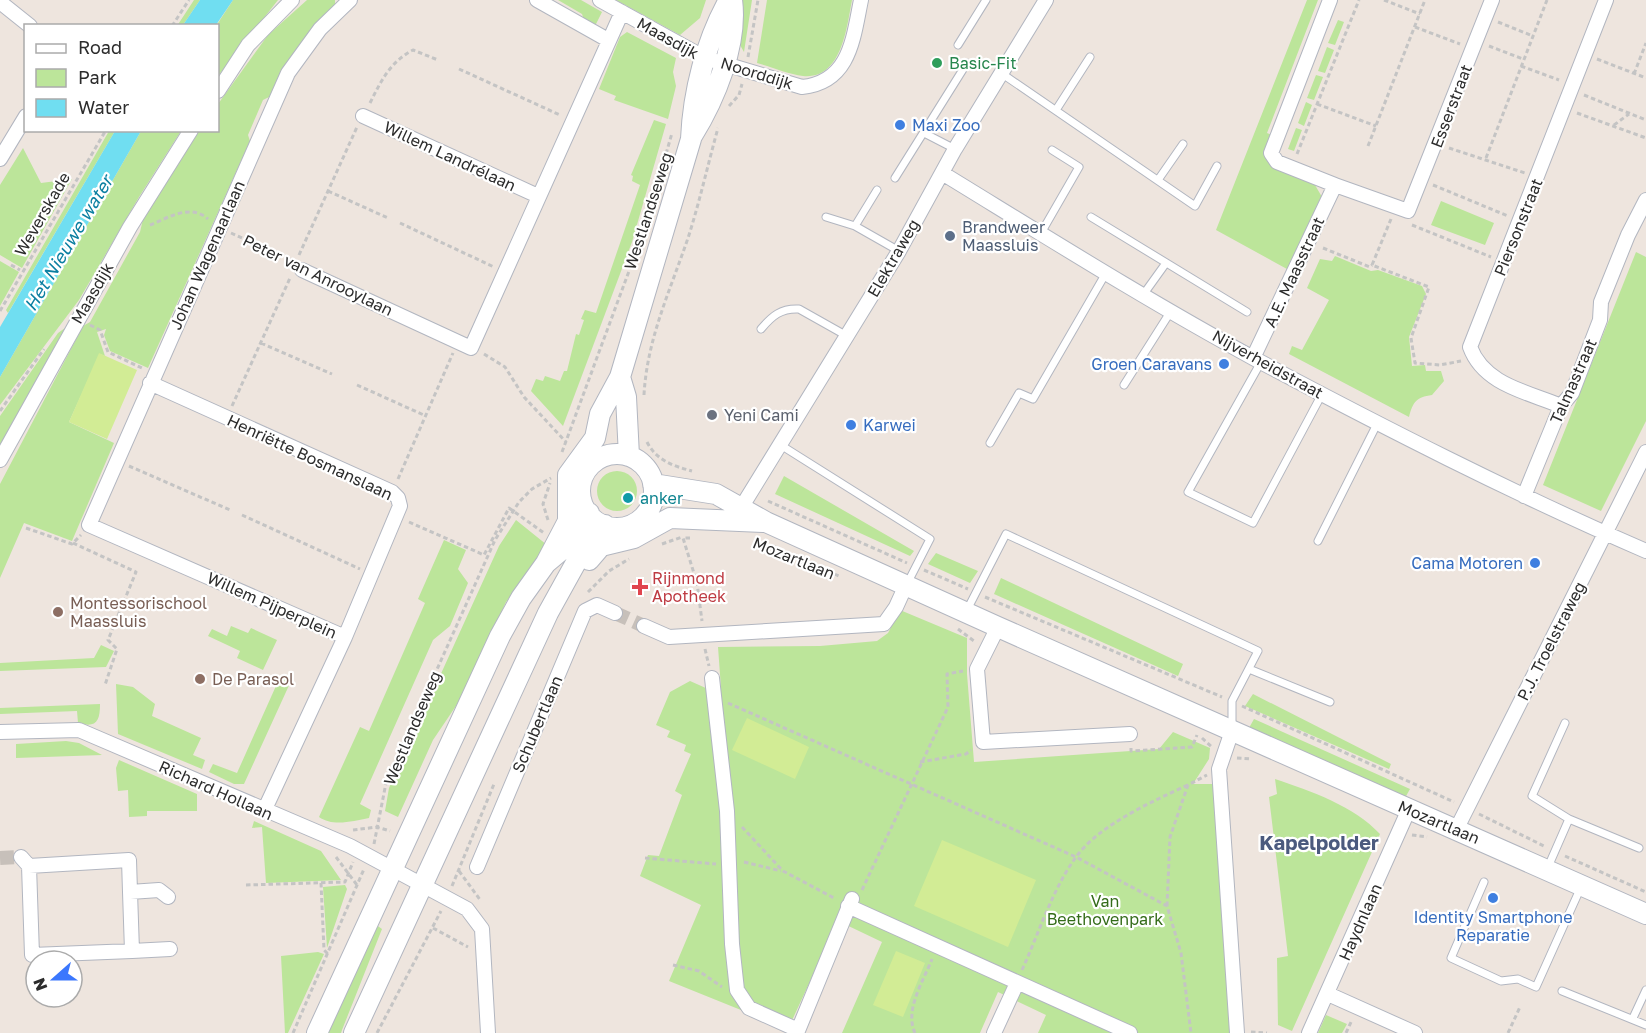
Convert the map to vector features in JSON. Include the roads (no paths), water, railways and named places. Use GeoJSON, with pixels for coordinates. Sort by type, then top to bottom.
{"type":"FeatureCollection","features":[{"type":"Feature","properties":{"kind":"main road","name":"Westlandseweg"},"geometry":{"type":"LineString","coordinates":[[546,563],[568,521],[568,475],[594,438],[607,400],[620,377],[691,139],[706,113],[714,61],[735,19],[730,0]]}},
{"type":"Feature","properties":{"kind":"main road","name":"Westlandseweg"},"geometry":{"type":"LineString","coordinates":[[620,377],[626,397],[629,456]]}},
{"type":"Feature","properties":{"kind":"main road"},"geometry":{"type":"LineString","coordinates":[[605,456],[609,424],[607,400]]}},
{"type":"Feature","properties":{"kind":"main road"},"geometry":{"type":"LineString","coordinates":[[605,456],[629,456],[645,467],[653,484],[651,505],[643,517],[630,525],[615,528],[605,525],[589,513],[582,498],[582,481],[591,466],[605,456]]}},
{"type":"Feature","properties":{"kind":"main road","name":"Mozartlaan"},"geometry":{"type":"LineString","coordinates":[[653,484],[745,500],[766,522],[1646,914]]}},
{"type":"Feature","properties":{"kind":"main road","name":"Mozartlaan"},"geometry":{"type":"LineString","coordinates":[[651,505],[745,500]]}},
{"type":"Feature","properties":{"kind":"main road"},"geometry":{"type":"LineString","coordinates":[[317,1033],[500,636],[521,598],[546,563],[565,547],[589,513]]}},
{"type":"Feature","properties":{"kind":"main road"},"geometry":{"type":"LineString","coordinates":[[565,582],[601,546],[634,538],[670,518],[766,522]]}},
{"type":"Feature","properties":{"kind":"main road"},"geometry":{"type":"LineString","coordinates":[[354,1033],[548,613],[579,557],[605,525]]}},
{"type":"Feature","properties":{"kind":"street"},"geometry":{"type":"LineString","coordinates":[[219,89],[248,45],[292,0]]}},
{"type":"Feature","properties":{"kind":"street","name":"Johan Wagenaarlaan"},"geometry":{"type":"LineString","coordinates":[[89,525],[288,73],[320,29],[350,0]]}},
{"type":"Feature","properties":{"kind":"street"},"geometry":{"type":"LineString","coordinates":[[537,0],[608,40]]}},
{"type":"Feature","properties":{"kind":"street","name":"Maasdijk"},"geometry":{"type":"LineString","coordinates":[[600,0],[714,61]]}},
{"type":"Feature","properties":{"kind":"street","name":"Noorddijk"},"geometry":{"type":"LineString","coordinates":[[714,61],[802,87],[817,85],[832,77],[850,50],[861,0]]}},
{"type":"Feature","properties":{"kind":"street"},"geometry":{"type":"LineString","coordinates":[[1330,0],[1271,153],[1277,162],[1335,185]]}},
{"type":"Feature","properties":{"kind":"street","name":"Esserstraat"},"geometry":{"type":"LineString","coordinates":[[1335,185],[1402,209],[1422,181],[1480,45],[1492,0]]}},
{"type":"Feature","properties":{"kind":"street","name":"Piersonstraat"},"geometry":{"type":"LineString","coordinates":[[1561,406],[1504,385],[1474,359],[1470,347],[1574,88],[1606,0]]}},
{"type":"Feature","properties":{"kind":"street"},"geometry":{"type":"LineString","coordinates":[[0,2],[28,24]]}},
{"type":"Feature","properties":{"kind":"street","name":"Elektraweg"},"geometry":{"type":"LineString","coordinates":[[745,500],[899,251],[1040,2]]}},
{"type":"Feature","properties":{"kind":"street"},"geometry":{"type":"LineString","coordinates":[[538,196],[622,12]]}},
{"type":"Feature","properties":{"kind":"street","name":"Willem Landrélaan"},"geometry":{"type":"LineString","coordinates":[[363,116],[538,196]]}},
{"type":"Feature","properties":{"kind":"street"},"geometry":{"type":"LineString","coordinates":[[0,159],[24,119]]}},
{"type":"Feature","properties":{"kind":"street","name":"Maasdijk"},"geometry":{"type":"LineString","coordinates":[[0,460],[130,227],[190,132]]}},
{"type":"Feature","properties":{"kind":"street","name":"Nijverheidstraat"},"geometry":{"type":"LineString","coordinates":[[942,173],[1143,295],[1257,360],[1377,424],[1524,496],[1646,551]]}},
{"type":"Feature","properties":{"kind":"street","name":"A.E. Maasstraat"},"geometry":{"type":"LineString","coordinates":[[1257,360],[1335,185]]}},
{"type":"Feature","properties":{"kind":"street","name":"Peter van Anrooylaan"},"geometry":{"type":"LineString","coordinates":[[302,270],[465,344],[505,273],[538,196]]}},
{"type":"Feature","properties":{"kind":"street","name":"Talmastraat"},"geometry":{"type":"LineString","coordinates":[[1524,496],[1561,406],[1572,393],[1600,320],[1601,302],[1628,234],[1646,200]]}},
{"type":"Feature","properties":{"kind":"street","name":"Henriëtte Bosmanslaan"},"geometry":{"type":"LineString","coordinates":[[152,378],[392,492],[398,498],[400,506],[345,638]]}},
{"type":"Feature","properties":{"kind":"street","name":"P.J. Troelstraweg"},"geometry":{"type":"LineString","coordinates":[[1456,830],[1646,452]]}},
{"type":"Feature","properties":{"kind":"street","name":"Willem Pijperplein"},"geometry":{"type":"LineString","coordinates":[[89,525],[345,638],[264,811]]}},
{"type":"Feature","properties":{"kind":"street"},"geometry":{"type":"LineString","coordinates":[[644,626],[669,637],[884,624],[896,607],[906,585]]}},
{"type":"Feature","properties":{"kind":"street","name":"Schubertlaan"},"geometry":{"type":"LineString","coordinates":[[477,867],[585,610],[597,605],[615,613]]}},
{"type":"Feature","properties":{"kind":"street"},"geometry":{"type":"LineString","coordinates":[[998,627],[977,669],[983,742],[1130,734]]}},
{"type":"Feature","properties":{"kind":"street"},"geometry":{"type":"LineString","coordinates":[[712,678],[716,697],[727,811],[732,944],[737,990],[759,1026]]}},
{"type":"Feature","properties":{"kind":"street","name":"Richard Hollaan"},"geometry":{"type":"LineString","coordinates":[[0,732],[79,730],[363,853],[393,867],[467,909],[482,929],[488,1033]]}},
{"type":"Feature","properties":{"kind":"street"},"geometry":{"type":"LineString","coordinates":[[1232,731],[1219,769],[1237,1033]]}},
{"type":"Feature","properties":{"kind":"street","name":"Haydnlaan"},"geometry":{"type":"LineString","coordinates":[[1310,1033],[1409,809]]}},
{"type":"Feature","properties":{"kind":"street"},"geometry":{"type":"LineString","coordinates":[[132,951],[129,860],[25,862],[32,955],[132,951],[170,949]]}},
{"type":"Feature","properties":{"kind":"street"},"geometry":{"type":"LineString","coordinates":[[130,892],[159,890],[168,897]]}},
{"type":"Feature","properties":{"kind":"street"},"geometry":{"type":"LineString","coordinates":[[749,1008],[797,1032],[850,902],[937,946],[1130,1033]]}},
{"type":"Feature","properties":{"kind":"street"},"geometry":{"type":"LineString","coordinates":[[994,1033],[1017,983]]}},
{"type":"Feature","properties":{"kind":"street"},"geometry":{"type":"LineString","coordinates":[[1328,994],[1415,1033]]}},
{"type":"Feature","properties":{"kind":"lane"},"geometry":{"type":"LineString","coordinates":[[958,45],[986,0]]}},
{"type":"Feature","properties":{"kind":"lane"},"geometry":{"type":"LineString","coordinates":[[1056,110],[1090,57]]}},
{"type":"Feature","properties":{"kind":"lane"},"geometry":{"type":"LineString","coordinates":[[895,178],[967,63]]}},
{"type":"Feature","properties":{"kind":"lane"},"geometry":{"type":"LineString","coordinates":[[1001,73],[1195,206],[1217,166]]}},
{"type":"Feature","properties":{"kind":"lane"},"geometry":{"type":"LineString","coordinates":[[924,133],[955,149]]}},
{"type":"Feature","properties":{"kind":"lane"},"geometry":{"type":"LineString","coordinates":[[1158,180],[1183,144]]}},
{"type":"Feature","properties":{"kind":"lane"},"geometry":{"type":"LineString","coordinates":[[1041,233],[1079,167],[1052,150]]}},
{"type":"Feature","properties":{"kind":"lane"},"geometry":{"type":"LineString","coordinates":[[855,226],[877,190]]}},
{"type":"Feature","properties":{"kind":"lane"},"geometry":{"type":"LineString","coordinates":[[826,217],[855,226],[899,251]]}},
{"type":"Feature","properties":{"kind":"lane"},"geometry":{"type":"LineString","coordinates":[[1090,218],[1247,312]]}},
{"type":"Feature","properties":{"kind":"lane"},"geometry":{"type":"LineString","coordinates":[[1143,295],[1166,263]]}},
{"type":"Feature","properties":{"kind":"lane"},"geometry":{"type":"LineString","coordinates":[[990,443],[1019,393],[1033,399],[1106,273]]}},
{"type":"Feature","properties":{"kind":"lane"},"geometry":{"type":"LineString","coordinates":[[761,329],[774,314],[799,309],[847,336]]}},
{"type":"Feature","properties":{"kind":"lane"},"geometry":{"type":"LineString","coordinates":[[1124,385],[1171,310]]}},
{"type":"Feature","properties":{"kind":"lane"},"geometry":{"type":"LineString","coordinates":[[1257,360],[1188,492],[1253,524],[1322,394]]}},
{"type":"Feature","properties":{"kind":"lane"},"geometry":{"type":"LineString","coordinates":[[1318,541],[1377,424]]}},
{"type":"Feature","properties":{"kind":"lane"},"geometry":{"type":"LineString","coordinates":[[779,444],[930,539],[906,585]]}},
{"type":"Feature","properties":{"kind":"lane"},"geometry":{"type":"LineString","coordinates":[[966,613],[1006,534],[1258,651],[1232,702],[1232,731]]}},
{"type":"Feature","properties":{"kind":"lane"},"geometry":{"type":"LineString","coordinates":[[1249,669],[1330,702]]}},
{"type":"Feature","properties":{"kind":"lane"},"geometry":{"type":"LineString","coordinates":[[1565,723],[1532,796],[1569,819],[1639,848]]}},
{"type":"Feature","properties":{"kind":"lane"},"geometry":{"type":"LineString","coordinates":[[1547,870],[1569,819]]}},
{"type":"Feature","properties":{"kind":"lane"},"geometry":{"type":"LineString","coordinates":[[1484,882],[1451,958],[1501,981],[1518,979],[1536,987],[1582,885]]}},
{"type":"Feature","properties":{"kind":"lane"},"geometry":{"type":"LineString","coordinates":[[1633,1018],[1646,990]]}},
{"type":"Feature","properties":{"kind":"lane"},"geometry":{"type":"LineString","coordinates":[[1562,991],[1646,1025]]}},
{"type":"Feature","properties":{"kind":"water"},"geometry":{"type":"Polygon","coordinates":[[[200,0],[233,0],[217,24],[184,24],[200,0]]]}},
{"type":"Feature","properties":{"kind":"water","name":"Het Nieuwe water"},"geometry":{"type":"Polygon","coordinates":[[[114,132],[140,132],[0,377],[0,327],[114,132]]]}},
{"type":"Feature","properties":{"kind":"tunnel"},"geometry":{"type":"LineString","coordinates":[[615,613],[644,626]]}},
{"type":"Feature","properties":{"kind":"tunnel"},"geometry":{"type":"LineString","coordinates":[[0,858],[21,857]]}},
{"type":"Feature","properties":{"kind":"place","name":"Basic-Fit"},"geometry":{"type":"Point","coordinates":[937,63]}},
{"type":"Feature","properties":{"kind":"place","name":"Maxi Zoo"},"geometry":{"type":"Point","coordinates":[900,125]}},
{"type":"Feature","properties":{"kind":"place","name":"Brandweer Maassluis"},"geometry":{"type":"Point","coordinates":[950,236]}},
{"type":"Feature","properties":{"kind":"place","name":"Groen Caravans"},"geometry":{"type":"Point","coordinates":[1224,364]}},
{"type":"Feature","properties":{"kind":"place","name":"Yeni Cami"},"geometry":{"type":"Point","coordinates":[712,415]}},
{"type":"Feature","properties":{"kind":"place","name":"Karwei"},"geometry":{"type":"Point","coordinates":[851,425]}},
{"type":"Feature","properties":{"kind":"place","name":"anker"},"geometry":{"type":"Point","coordinates":[628,498]}},
{"type":"Feature","properties":{"kind":"place","name":"Cama Motoren"},"geometry":{"type":"Point","coordinates":[1535,563]}},
{"type":"Feature","properties":{"kind":"place","name":"Rijnmond Apotheek"},"geometry":{"type":"Point","coordinates":[640,587]}},
{"type":"Feature","properties":{"kind":"place","name":"Montessorischool Maassluis"},"geometry":{"type":"Point","coordinates":[58,612]}},
{"type":"Feature","properties":{"kind":"place","name":"De Parasol"},"geometry":{"type":"Point","coordinates":[200,679]}},
{"type":"Feature","properties":{"kind":"place","name":"Identity Smartphone Reparatie"},"geometry":{"type":"Point","coordinates":[1493,898]}},
{"type":"Feature","properties":{"kind":"district","name":"Kapelpolder"},"geometry":{"type":"Point","coordinates":[1319,842]}},
{"type":"Feature","properties":{"kind":"park label","name":"Van Beethovenpark"},"geometry":{"type":"Point","coordinates":[1105,910]}}]}
